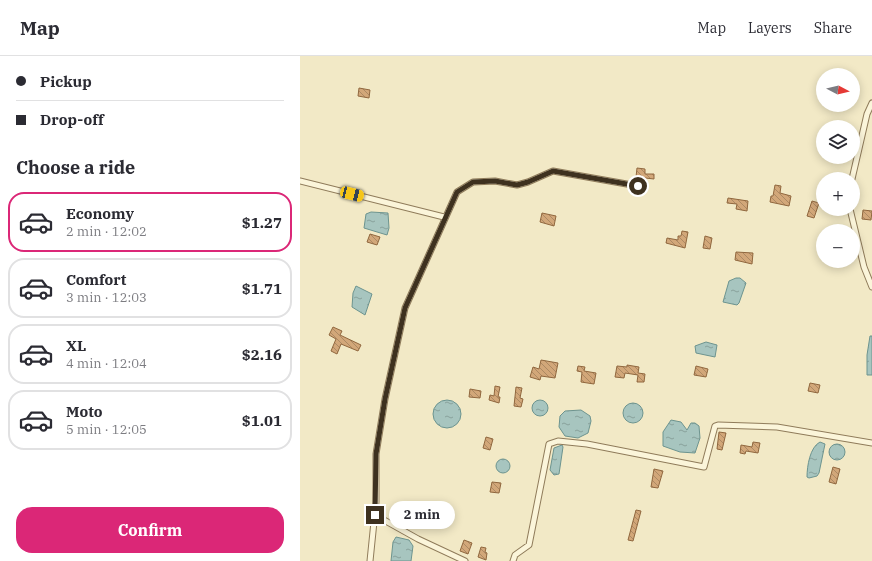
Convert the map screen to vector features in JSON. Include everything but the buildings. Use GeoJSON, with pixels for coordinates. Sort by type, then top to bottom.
{"type":"FeatureCollection","features":[{"type":"Feature","properties":{"kind":"street"},"geometry":{"type":"LineString","coordinates":[[854,172],[867,114],[872,103]]}},
{"type":"Feature","properties":{"kind":"street"},"geometry":{"type":"LineString","coordinates":[[370,561],[375,515],[376,454],[385,399],[405,308],[444,217],[457,192],[473,182],[495,181],[517,185],[553,171],[638,186]]}},
{"type":"Feature","properties":{"kind":"street"},"geometry":{"type":"LineString","coordinates":[[300,181],[444,217]]}},
{"type":"Feature","properties":{"kind":"street"},"geometry":{"type":"LineString","coordinates":[[852,216],[864,267],[872,287]]}},
{"type":"Feature","properties":{"kind":"street"},"geometry":{"type":"LineString","coordinates":[[513,561],[515,555],[528,545],[549,444],[558,441],[587,444],[704,467],[715,426],[718,425],[777,427],[872,443]]}},
{"type":"Feature","properties":{"kind":"street"},"geometry":{"type":"LineString","coordinates":[[375,515],[418,539],[465,561]]}},
{"type":"Feature","properties":{"kind":"water"},"geometry":{"type":"Polygon","coordinates":[[[371,212],[388,213],[389,228],[387,235],[364,228],[366,214],[371,212]]]}},
{"type":"Feature","properties":{"kind":"water"},"geometry":{"type":"Polygon","coordinates":[[[740,278],[746,283],[739,303],[737,305],[723,302],[729,281],[740,278]]]}},
{"type":"Feature","properties":{"kind":"water"},"geometry":{"type":"Polygon","coordinates":[[[356,286],[372,294],[365,315],[352,307],[353,293],[356,286]]]}},
{"type":"Feature","properties":{"kind":"water"},"geometry":{"type":"Polygon","coordinates":[[[870,336],[872,336],[872,375],[867,375],[867,355],[870,336]]]}},
{"type":"Feature","properties":{"kind":"water"},"geometry":{"type":"Polygon","coordinates":[[[706,342],[717,345],[715,357],[696,353],[695,346],[706,342]]]}},
{"type":"Feature","properties":{"kind":"water"},"geometry":{"type":"Polygon","coordinates":[[[447,400],[457,404],[461,414],[457,424],[447,428],[437,424],[433,414],[437,404],[447,400]]]}},
{"type":"Feature","properties":{"kind":"water"},"geometry":{"type":"Polygon","coordinates":[[[537,400],[543,400],[548,405],[546,414],[543,416],[537,416],[532,411],[532,405],[537,400]]]}},
{"type":"Feature","properties":{"kind":"water"},"geometry":{"type":"Polygon","coordinates":[[[629,403],[637,403],[643,409],[643,417],[637,423],[629,423],[623,417],[623,409],[629,403]]]}},
{"type":"Feature","properties":{"kind":"water"},"geometry":{"type":"Polygon","coordinates":[[[581,410],[590,416],[591,421],[588,433],[578,438],[565,436],[559,427],[560,416],[565,411],[581,410]]]}},
{"type":"Feature","properties":{"kind":"water"},"geometry":{"type":"Polygon","coordinates":[[[671,420],[681,422],[687,430],[691,423],[695,423],[699,426],[700,438],[695,453],[680,452],[663,446],[663,432],[671,420]]]}},
{"type":"Feature","properties":{"kind":"water"},"geometry":{"type":"Polygon","coordinates":[[[820,442],[825,444],[819,473],[817,476],[809,478],[807,477],[807,473],[811,452],[820,442]]]}},
{"type":"Feature","properties":{"kind":"water"},"geometry":{"type":"Polygon","coordinates":[[[837,444],[844,449],[845,452],[840,459],[837,460],[830,455],[829,452],[834,445],[837,444]]]}},
{"type":"Feature","properties":{"kind":"water"},"geometry":{"type":"Polygon","coordinates":[[[562,445],[563,447],[559,474],[554,475],[550,470],[554,448],[562,445]]]}},
{"type":"Feature","properties":{"kind":"water"},"geometry":{"type":"Polygon","coordinates":[[[500,459],[506,459],[510,463],[510,469],[506,473],[500,473],[496,469],[496,463],[500,459]]]}},
{"type":"Feature","properties":{"kind":"water"},"geometry":{"type":"Polygon","coordinates":[[[396,537],[409,540],[413,546],[411,561],[391,561],[393,542],[396,537]]]}},
{"type":"Feature","properties":{"kind":"route"},"geometry":{"type":"LineString","coordinates":[[375,515],[376,454],[385,399],[405,308],[444,217],[457,192],[473,182],[495,181],[517,185],[553,171],[638,186]]}}]}
